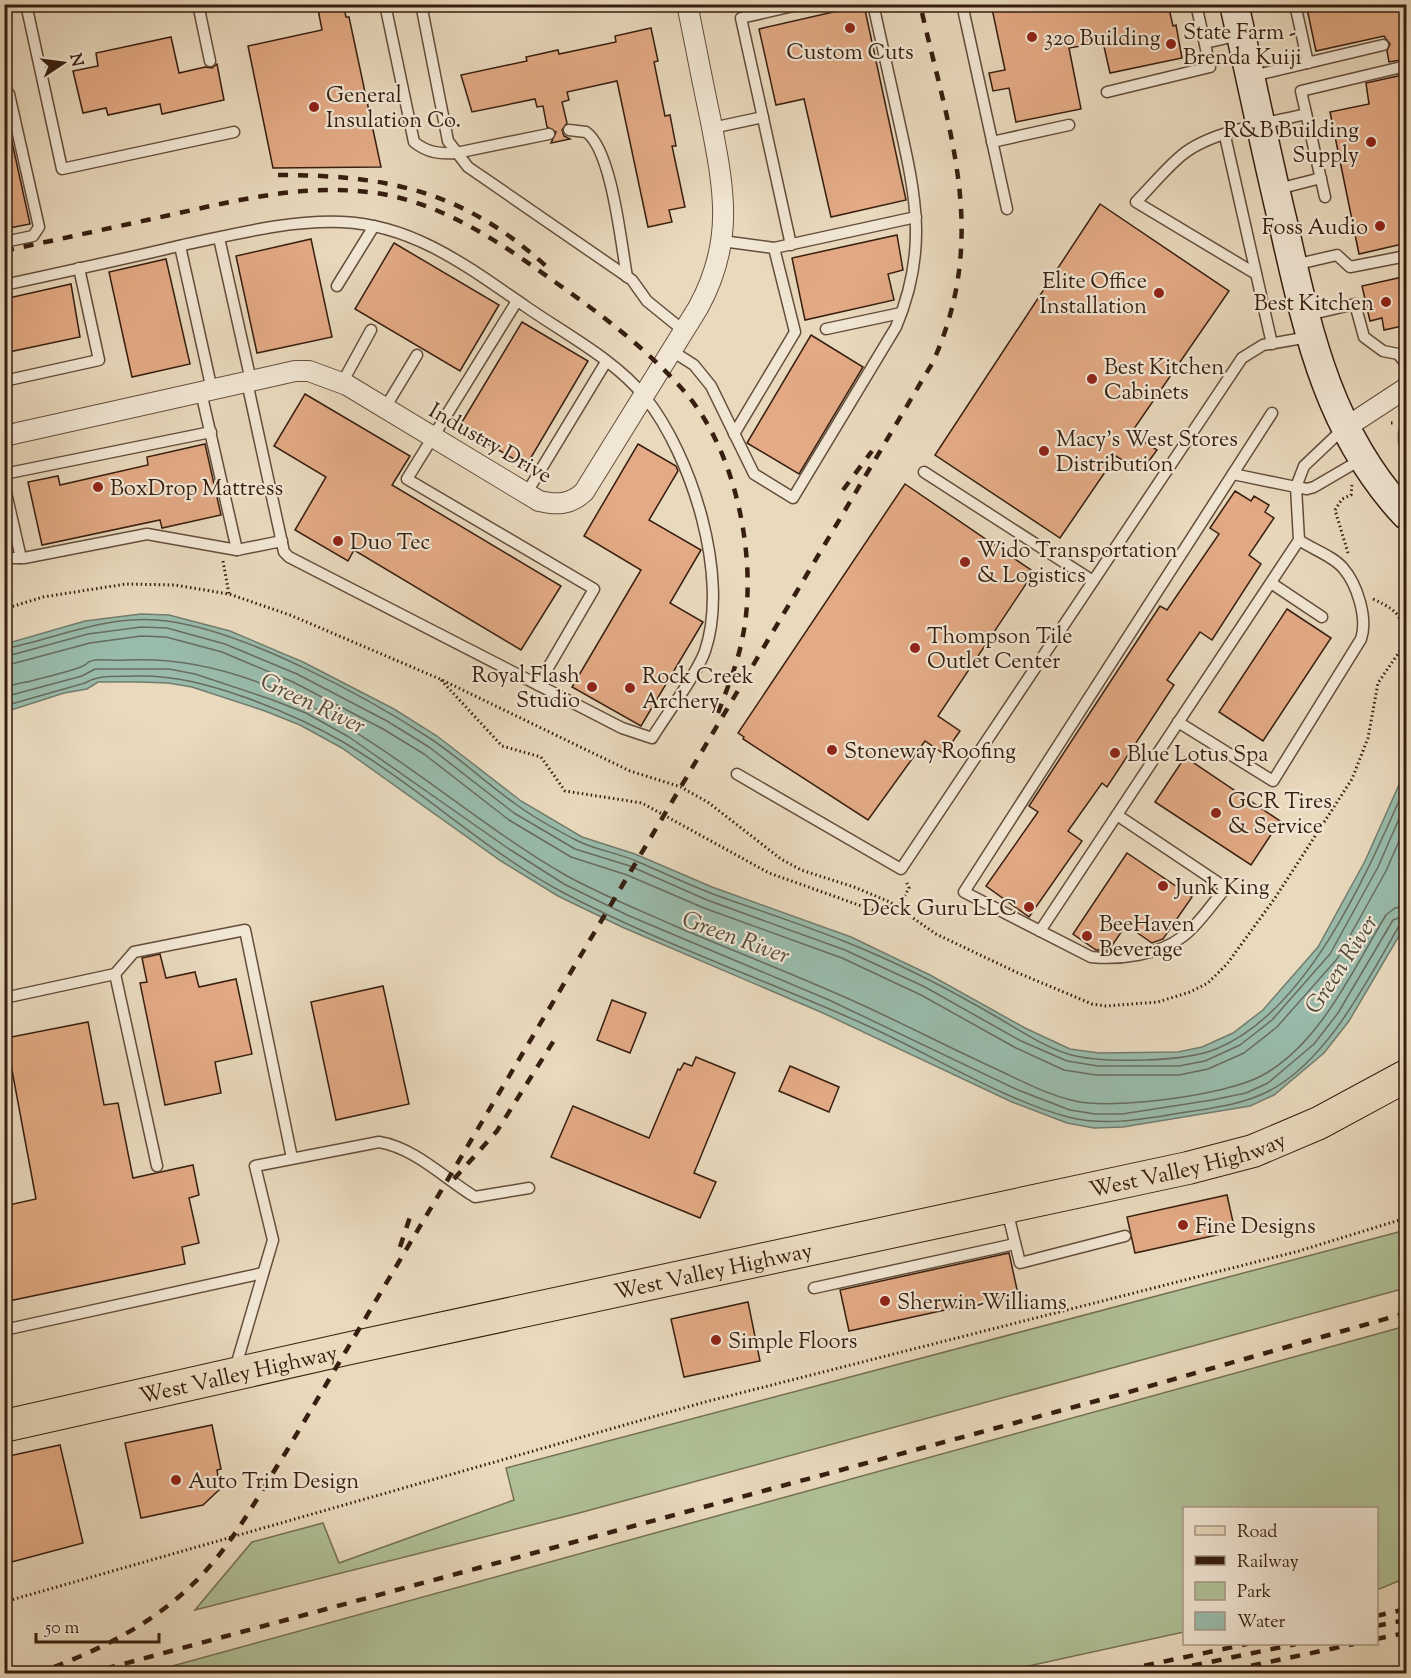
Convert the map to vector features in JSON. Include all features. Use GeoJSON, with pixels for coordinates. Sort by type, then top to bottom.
{"type":"FeatureCollection","features":[{"type":"Feature","properties":{"kind":"main road"},"geometry":{"type":"LineString","coordinates":[[1234,4],[1307,326],[1345,428],[1357,472],[1380,487],[1407,515]]}},
{"type":"Feature","properties":{"kind":"main road","name":"West Valley Highway"},"geometry":{"type":"LineString","coordinates":[[4,1426],[234,1374],[1188,1168],[1253,1151],[1319,1123],[1407,1076]]}},
{"type":"Feature","properties":{"kind":"street","name":"Industry Drive"},"geometry":{"type":"LineString","coordinates":[[4,436],[295,371],[309,371],[342,383],[539,501],[553,504],[575,501],[584,492],[712,283],[722,241],[725,218],[723,182],[687,4]]}},
{"type":"Feature","properties":{"kind":"street"},"geometry":{"type":"LineString","coordinates":[[1345,428],[1407,388]]}},
{"type":"Feature","properties":{"kind":"lane"},"geometry":{"type":"LineString","coordinates":[[26,4],[62,169],[234,132]]}},
{"type":"Feature","properties":{"kind":"lane"},"geometry":{"type":"LineString","coordinates":[[198,4],[210,61]]}},
{"type":"Feature","properties":{"kind":"lane"},"geometry":{"type":"LineString","coordinates":[[385,4],[414,142],[432,152],[456,153],[549,134]]}},
{"type":"Feature","properties":{"kind":"lane"},"geometry":{"type":"LineString","coordinates":[[421,4],[448,141],[456,153],[468,166],[627,277],[647,301],[684,331]]}},
{"type":"Feature","properties":{"kind":"lane"},"geometry":{"type":"LineString","coordinates":[[791,245],[741,18],[802,4]]}},
{"type":"Feature","properties":{"kind":"lane"},"geometry":{"type":"LineString","coordinates":[[672,351],[694,365],[711,386],[754,474],[793,498],[885,347],[902,313],[913,268],[915,195],[873,4]]}},
{"type":"Feature","properties":{"kind":"lane"},"geometry":{"type":"LineString","coordinates":[[962,4],[1007,209]]}},
{"type":"Feature","properties":{"kind":"lane"},"geometry":{"type":"LineString","coordinates":[[1107,92],[1210,67],[1196,4]]}},
{"type":"Feature","properties":{"kind":"lane"},"geometry":{"type":"LineString","coordinates":[[1295,4],[1308,63]]}},
{"type":"Feature","properties":{"kind":"lane"},"geometry":{"type":"LineString","coordinates":[[1205,43],[1241,35]]}},
{"type":"Feature","properties":{"kind":"lane"},"geometry":{"type":"LineString","coordinates":[[1250,76],[1383,45]]}},
{"type":"Feature","properties":{"kind":"lane"},"geometry":{"type":"LineString","coordinates":[[1325,197],[1301,91],[1407,66]]}},
{"type":"Feature","properties":{"kind":"lane"},"geometry":{"type":"LineString","coordinates":[[4,93],[9,94],[39,227],[33,236],[4,243]]}},
{"type":"Feature","properties":{"kind":"lane"},"geometry":{"type":"LineString","coordinates":[[1256,274],[1136,202],[1182,155],[1206,141],[1306,114]]}},
{"type":"Feature","properties":{"kind":"lane"},"geometry":{"type":"LineString","coordinates":[[712,128],[763,117]]}},
{"type":"Feature","properties":{"kind":"lane"},"geometry":{"type":"LineString","coordinates":[[992,142],[1069,125]]}},
{"type":"Feature","properties":{"kind":"lane"},"geometry":{"type":"LineString","coordinates":[[569,130],[586,132],[599,147],[609,175],[627,277]]}},
{"type":"Feature","properties":{"kind":"lane"},"geometry":{"type":"LineString","coordinates":[[1225,136],[1272,344]]}},
{"type":"Feature","properties":{"kind":"lane"},"geometry":{"type":"LineString","coordinates":[[1275,190],[1321,178]]}},
{"type":"Feature","properties":{"kind":"lane"},"geometry":{"type":"LineString","coordinates":[[722,241],[774,248],[916,217]]}},
{"type":"Feature","properties":{"kind":"lane"},"geometry":{"type":"LineString","coordinates":[[4,285],[275,225],[342,222],[374,226],[431,244],[606,362],[644,396],[671,434],[686,468],[702,519],[709,554],[712,613],[705,653],[652,738],[622,728],[289,557],[284,552],[219,238]]}},
{"type":"Feature","properties":{"kind":"lane"},"geometry":{"type":"LineString","coordinates":[[337,286],[374,226]]}},
{"type":"Feature","properties":{"kind":"lane"},"geometry":{"type":"LineString","coordinates":[[180,246],[206,391],[211,432],[237,550]]}},
{"type":"Feature","properties":{"kind":"lane"},"geometry":{"type":"LineString","coordinates":[[734,434],[795,332],[774,248]]}},
{"type":"Feature","properties":{"kind":"lane"},"geometry":{"type":"LineString","coordinates":[[1293,266],[1337,255],[1350,267],[1407,256]]}},
{"type":"Feature","properties":{"kind":"lane"},"geometry":{"type":"LineString","coordinates":[[4,381],[99,360],[79,268]]}},
{"type":"Feature","properties":{"kind":"lane"},"geometry":{"type":"LineString","coordinates":[[517,301],[407,479],[594,589],[538,685]]}},
{"type":"Feature","properties":{"kind":"lane"},"geometry":{"type":"LineString","coordinates":[[737,774],[901,869],[1242,358],[1251,350],[1272,344],[1355,304],[1364,337],[1383,351],[1398,354],[1407,364]]}},
{"type":"Feature","properties":{"kind":"lane"},"geometry":{"type":"LineString","coordinates":[[826,329],[902,313]]}},
{"type":"Feature","properties":{"kind":"lane"},"geometry":{"type":"LineString","coordinates":[[342,383],[371,330]]}},
{"type":"Feature","properties":{"kind":"lane"},"geometry":{"type":"LineString","coordinates":[[385,408],[417,355]]}},
{"type":"Feature","properties":{"kind":"lane"},"geometry":{"type":"LineString","coordinates":[[526,494],[606,362]]}},
{"type":"Feature","properties":{"kind":"lane"},"geometry":{"type":"LineString","coordinates":[[1117,815],[1226,888],[1182,938],[1159,949],[1114,958],[1091,957],[964,892],[1272,413]]}},
{"type":"Feature","properties":{"kind":"lane"},"geometry":{"type":"LineString","coordinates":[[1040,931],[1299,540],[1296,487],[1304,466],[1345,428]]}},
{"type":"Feature","properties":{"kind":"lane"},"geometry":{"type":"LineString","coordinates":[[4,474],[211,432]]}},
{"type":"Feature","properties":{"kind":"lane"},"geometry":{"type":"LineString","coordinates":[[924,471],[1093,580]]}},
{"type":"Feature","properties":{"kind":"lane"},"geometry":{"type":"LineString","coordinates":[[1233,474],[1306,489],[1357,472]]}},
{"type":"Feature","properties":{"kind":"lane"},"geometry":{"type":"LineString","coordinates":[[4,484],[21,558]]}},
{"type":"Feature","properties":{"kind":"lane"},"geometry":{"type":"LineString","coordinates":[[4,558],[21,558],[147,534],[237,550],[282,541]]}},
{"type":"Feature","properties":{"kind":"lane"},"geometry":{"type":"LineString","coordinates":[[1178,722],[1273,781],[1361,639],[1365,626],[1364,611],[1344,569],[1299,540]]}},
{"type":"Feature","properties":{"kind":"lane"},"geometry":{"type":"LineString","coordinates":[[1271,583],[1322,616]]}},
{"type":"Feature","properties":{"kind":"lane"},"geometry":{"type":"LineString","coordinates":[[4,998],[115,974],[134,952],[245,930],[292,1158]]}},
{"type":"Feature","properties":{"kind":"lane"},"geometry":{"type":"LineString","coordinates":[[115,974],[157,1166]]}},
{"type":"Feature","properties":{"kind":"lane"},"geometry":{"type":"LineString","coordinates":[[234,1374],[273,1240],[255,1166],[379,1142],[394,1144],[475,1197],[529,1188]]}},
{"type":"Feature","properties":{"kind":"lane"},"geometry":{"type":"LineString","coordinates":[[1006,1207],[1020,1263],[1125,1236]]}},
{"type":"Feature","properties":{"kind":"lane"},"geometry":{"type":"LineString","coordinates":[[813,1288],[1016,1244]]}},
{"type":"Feature","properties":{"kind":"lane"},"geometry":{"type":"LineString","coordinates":[[4,1330],[263,1273]]}},
{"type":"Feature","properties":{"kind":"path"},"geometry":{"type":"LineString","coordinates":[[1352,563],[1335,510],[1342,499],[1352,495],[1357,472]]}},
{"type":"Feature","properties":{"kind":"path"},"geometry":{"type":"LineString","coordinates":[[221,546],[230,594]]}},
{"type":"Feature","properties":{"kind":"path"},"geometry":{"type":"LineString","coordinates":[[1364,596],[1390,607],[1400,615],[1403,623],[1401,652]]}},
{"type":"Feature","properties":{"kind":"path"},"geometry":{"type":"LineString","coordinates":[[440,679],[502,746],[542,757],[565,791],[642,803],[769,873],[884,914],[890,902]]}},
{"type":"Feature","properties":{"kind":"path"},"geometry":{"type":"LineString","coordinates":[[898,908],[909,888],[901,869]]}},
{"type":"Feature","properties":{"kind":"path"},"geometry":{"type":"LineString","coordinates":[[4,1602],[705,1402],[1287,1254],[1407,1218]]}},
{"type":"Feature","properties":{"kind":"green space"},"geometry":{"type":"Polygon","coordinates":[[[1406,406],[1406,459],[1399,446],[1398,433],[1406,406]]]}},
{"type":"Feature","properties":{"kind":"green space"},"geometry":{"type":"Polygon","coordinates":[[[1406,1230],[1406,1288],[579,1513],[195,1610],[252,1542],[323,1523],[339,1563],[514,1500],[506,1468],[1406,1230]]]}},
{"type":"Feature","properties":{"kind":"green space"},"geometry":{"type":"Polygon","coordinates":[[[1406,1326],[1406,1578],[1378,1590],[1378,1507],[1183,1507],[1183,1632],[992,1674],[147,1673],[1406,1326]]]}},
{"type":"Feature","properties":{"kind":"water","name":"Green River"},"geometry":{"type":"Polygon","coordinates":[[[141,614],[169,615],[230,631],[303,662],[394,709],[437,736],[521,801],[582,837],[635,854],[712,887],[851,937],[930,975],[1025,1028],[1070,1049],[1099,1053],[1178,1052],[1202,1047],[1233,1033],[1263,1010],[1318,947],[1365,861],[1406,769],[1406,924],[1349,1021],[1324,1053],[1274,1095],[1250,1106],[1123,1127],[1094,1128],[1067,1123],[1012,1102],[823,1013],[622,927],[558,896],[501,861],[342,748],[300,725],[265,711],[192,687],[168,683],[98,682],[87,689],[64,693],[5,712],[5,644],[85,621],[141,614]]]}},
{"type":"Feature","properties":{"kind":"building","name":"General Insulation Co."},"geometry":{"type":"Polygon","coordinates":[[[317,4],[343,4],[346,17],[349,17],[381,167],[273,168],[248,46],[322,30],[317,4]]]}},
{"type":"Feature","properties":{"kind":"building"},"geometry":{"type":"Polygon","coordinates":[[[991,4],[1168,4],[1173,26],[1176,25],[1182,58],[1110,73],[1103,42],[1069,48],[1081,109],[1016,122],[1009,88],[993,91],[989,73],[1005,70],[991,4]]]}},
{"type":"Feature","properties":{"kind":"building"},"geometry":{"type":"Polygon","coordinates":[[[1306,4],[1407,4],[1407,30],[1402,31],[1407,59],[1389,62],[1387,51],[1390,44],[1384,36],[1316,51],[1306,4]]]}},
{"type":"Feature","properties":{"kind":"building"},"geometry":{"type":"Polygon","coordinates":[[[864,5],[906,200],[831,217],[804,99],[776,105],[759,29],[864,5]]]}},
{"type":"Feature","properties":{"kind":"building"},"geometry":{"type":"Polygon","coordinates":[[[651,28],[658,61],[654,62],[665,116],[670,115],[676,146],[672,146],[685,207],[669,210],[672,222],[648,227],[617,81],[567,92],[569,100],[562,102],[567,123],[562,130],[564,136],[570,139],[551,143],[556,132],[547,127],[543,106],[537,107],[535,99],[472,112],[461,75],[527,61],[526,57],[558,50],[559,54],[616,42],[615,36],[651,28]]]}},
{"type":"Feature","properties":{"kind":"building"},"geometry":{"type":"Polygon","coordinates":[[[171,37],[179,73],[205,67],[212,68],[217,64],[224,100],[162,114],[160,104],[108,115],[106,108],[83,113],[73,71],[98,66],[96,53],[171,37]]]}},
{"type":"Feature","properties":{"kind":"building","name":"R&B Building Supply"},"geometry":{"type":"Polygon","coordinates":[[[1407,74],[1407,243],[1359,254],[1330,112],[1369,104],[1366,83],[1407,74]]]}},
{"type":"Feature","properties":{"kind":"building"},"geometry":{"type":"Polygon","coordinates":[[[8,124],[30,224],[4,229],[4,125],[8,124]]]}},
{"type":"Feature","properties":{"kind":"building"},"geometry":{"type":"Polygon","coordinates":[[[1100,204],[1229,291],[1131,433],[1157,450],[1141,472],[1116,456],[1060,538],[935,455],[1100,204]]]}},
{"type":"Feature","properties":{"kind":"building"},"geometry":{"type":"Polygon","coordinates":[[[897,235],[903,270],[888,274],[894,300],[805,320],[792,258],[897,235]]]}},
{"type":"Feature","properties":{"kind":"building"},"geometry":{"type":"Polygon","coordinates":[[[311,239],[332,337],[257,353],[236,256],[311,239]]]}},
{"type":"Feature","properties":{"kind":"building"},"geometry":{"type":"Polygon","coordinates":[[[394,243],[499,305],[460,371],[355,309],[394,243]]]}},
{"type":"Feature","properties":{"kind":"building"},"geometry":{"type":"Polygon","coordinates":[[[166,259],[190,364],[132,377],[109,272],[166,259]]]}},
{"type":"Feature","properties":{"kind":"building","name":"Best Kitchen"},"geometry":{"type":"Polygon","coordinates":[[[1407,276],[1407,325],[1384,330],[1382,318],[1370,321],[1362,286],[1407,276]]]}},
{"type":"Feature","properties":{"kind":"building"},"geometry":{"type":"Polygon","coordinates":[[[71,284],[80,337],[4,353],[4,299],[71,284]]]}},
{"type":"Feature","properties":{"kind":"building"},"geometry":{"type":"Polygon","coordinates":[[[522,322],[588,361],[526,466],[459,427],[522,322]]]}},
{"type":"Feature","properties":{"kind":"building"},"geometry":{"type":"Polygon","coordinates":[[[811,335],[863,367],[799,474],[747,443],[811,335]]]}},
{"type":"Feature","properties":{"kind":"building"},"geometry":{"type":"Polygon","coordinates":[[[305,394],[410,456],[392,485],[561,586],[521,650],[354,550],[348,561],[295,530],[326,477],[274,446],[305,394]]]}},
{"type":"Feature","properties":{"kind":"building"},"geometry":{"type":"Polygon","coordinates":[[[205,444],[221,515],[162,528],[160,520],[42,545],[28,482],[58,476],[60,485],[148,465],[147,457],[205,444]]]}},
{"type":"Feature","properties":{"kind":"building"},"geometry":{"type":"Polygon","coordinates":[[[638,444],[676,466],[678,471],[649,520],[701,550],[670,603],[703,622],[641,726],[572,687],[641,570],[584,536],[638,444]]]}},
{"type":"Feature","properties":{"kind":"building"},"geometry":{"type":"Polygon","coordinates":[[[905,484],[1034,572],[938,716],[960,731],[944,754],[925,741],[868,820],[743,739],[744,737],[738,733],[905,484]]]}},
{"type":"Feature","properties":{"kind":"building"},"geometry":{"type":"Polygon","coordinates":[[[1235,491],[1251,501],[1254,496],[1269,505],[1265,512],[1274,518],[1249,555],[1261,564],[1212,640],[1200,632],[1167,680],[1174,685],[1107,787],[1102,783],[1068,831],[1082,841],[1029,917],[986,886],[1038,812],[1029,806],[1160,606],[1167,610],[1219,534],[1210,528],[1235,491]]]}},
{"type":"Feature","properties":{"kind":"building"},"geometry":{"type":"Polygon","coordinates":[[[1287,609],[1331,638],[1263,741],[1219,712],[1287,609]]]}},
{"type":"Feature","properties":{"kind":"building"},"geometry":{"type":"Polygon","coordinates":[[[1185,757],[1280,821],[1251,865],[1155,802],[1185,757]]]}},
{"type":"Feature","properties":{"kind":"building"},"geometry":{"type":"Polygon","coordinates":[[[1127,853],[1192,897],[1163,939],[1152,943],[1126,925],[1109,950],[1096,950],[1073,934],[1127,853]]]}},
{"type":"Feature","properties":{"kind":"building"},"geometry":{"type":"Polygon","coordinates":[[[160,954],[166,978],[195,972],[199,987],[236,979],[252,1054],[215,1062],[221,1093],[165,1105],[140,983],[147,982],[142,958],[160,954]]]}},
{"type":"Feature","properties":{"kind":"building"},"geometry":{"type":"Polygon","coordinates":[[[383,986],[409,1104],[336,1120],[311,1002],[383,986]]]}},
{"type":"Feature","properties":{"kind":"building"},"geometry":{"type":"Polygon","coordinates":[[[612,1000],[646,1013],[630,1053],[597,1040],[612,1000]]]}},
{"type":"Feature","properties":{"kind":"building"},"geometry":{"type":"Polygon","coordinates":[[[88,1022],[104,1105],[118,1103],[133,1178],[193,1165],[199,1195],[189,1198],[199,1243],[182,1247],[185,1264],[4,1302],[4,1206],[36,1199],[6,1038],[88,1022]]]}},
{"type":"Feature","properties":{"kind":"building"},"geometry":{"type":"Polygon","coordinates":[[[696,1057],[735,1073],[694,1173],[716,1182],[700,1218],[551,1157],[573,1106],[649,1138],[678,1069],[680,1070],[684,1063],[692,1066],[696,1057]]]}},
{"type":"Feature","properties":{"kind":"building"},"geometry":{"type":"Polygon","coordinates":[[[790,1066],[839,1087],[829,1112],[779,1091],[790,1066]]]}},
{"type":"Feature","properties":{"kind":"building"},"geometry":{"type":"Polygon","coordinates":[[[1227,1195],[1235,1231],[1135,1253],[1127,1217],[1227,1195]]]}},
{"type":"Feature","properties":{"kind":"building"},"geometry":{"type":"Polygon","coordinates":[[[1009,1253],[1018,1294],[849,1331],[840,1290],[1009,1253]]]}},
{"type":"Feature","properties":{"kind":"building","name":"Simple Floors"},"geometry":{"type":"Polygon","coordinates":[[[748,1302],[760,1361],[684,1377],[671,1319],[748,1302]]]}},
{"type":"Feature","properties":{"kind":"building","name":"Auto Trim Design"},"geometry":{"type":"Polygon","coordinates":[[[212,1425],[221,1469],[217,1470],[220,1489],[203,1505],[141,1518],[125,1443],[212,1425]]]}},
{"type":"Feature","properties":{"kind":"building"},"geometry":{"type":"Polygon","coordinates":[[[60,1445],[83,1543],[4,1564],[4,1457],[60,1445]]]}},
{"type":"Feature","properties":{"kind":"railway"},"geometry":{"type":"LineString","coordinates":[[35,1674],[106,1644],[129,1632],[172,1603],[209,1567],[240,1526],[933,362],[950,315],[959,270],[962,226],[959,183],[952,140],[920,4]]}},
{"type":"Feature","properties":{"kind":"railway"},"geometry":{"type":"LineString","coordinates":[[278,175],[355,179],[423,192],[454,204],[485,221],[516,241],[547,267]]}},
{"type":"Feature","properties":{"kind":"railway"},"geometry":{"type":"LineString","coordinates":[[4,251],[246,199],[298,192],[350,190],[401,198],[425,206],[448,215],[514,253],[607,320],[655,361],[684,391],[718,444],[739,509],[748,577],[747,610],[742,640],[735,668],[718,713]]}},
{"type":"Feature","properties":{"kind":"railway"},"geometry":{"type":"LineString","coordinates":[[843,490],[872,451]]}},
{"type":"Feature","properties":{"kind":"railway"},"geometry":{"type":"LineString","coordinates":[[454,1179],[497,1131],[558,1034]]}},
{"type":"Feature","properties":{"kind":"railway"},"geometry":{"type":"LineString","coordinates":[[400,1247],[412,1211]]}},
{"type":"Feature","properties":{"kind":"railway"},"geometry":{"type":"LineString","coordinates":[[86,1674],[1122,1394],[1406,1313]]}},
{"type":"Feature","properties":{"kind":"railway"},"geometry":{"type":"LineString","coordinates":[[1378,1616],[1406,1609]]}},
{"type":"Feature","properties":{"kind":"railway"},"geometry":{"type":"LineString","coordinates":[[1378,1626],[1406,1620]]}},
{"type":"Feature","properties":{"kind":"railway"},"geometry":{"type":"LineString","coordinates":[[1378,1639],[1406,1633]]}},
{"type":"Feature","properties":{"kind":"railway"},"geometry":{"type":"LineString","coordinates":[[1105,1674],[1242,1645]]}},
{"type":"Feature","properties":{"kind":"railway"},"geometry":{"type":"LineString","coordinates":[[1153,1674],[1291,1645]]}},
{"type":"Feature","properties":{"kind":"railway"},"geometry":{"type":"LineString","coordinates":[[1212,1674],[1349,1645]]}},
{"type":"Feature","properties":{"kind":"place","name":"Custom Cuts"},"geometry":{"type":"Point","coordinates":[850,28]}},
{"type":"Feature","properties":{"kind":"place","name":"320 Building"},"geometry":{"type":"Point","coordinates":[1032,37]}},
{"type":"Feature","properties":{"kind":"place","name":"State Farm - Brenda Kuiji"},"geometry":{"type":"Point","coordinates":[1171,44]}},
{"type":"Feature","properties":{"kind":"place","name":"General Insulation Co."},"geometry":{"type":"Point","coordinates":[314,107]}},
{"type":"Feature","properties":{"kind":"place","name":"R&B Building Supply"},"geometry":{"type":"Point","coordinates":[1371,142]}},
{"type":"Feature","properties":{"kind":"place","name":"Foss Audio"},"geometry":{"type":"Point","coordinates":[1380,226]}},
{"type":"Feature","properties":{"kind":"place","name":"Elite Office Installation"},"geometry":{"type":"Point","coordinates":[1159,293]}},
{"type":"Feature","properties":{"kind":"place","name":"Best Kitchen"},"geometry":{"type":"Point","coordinates":[1386,302]}},
{"type":"Feature","properties":{"kind":"place","name":"Best Kitchen Cabinets"},"geometry":{"type":"Point","coordinates":[1092,379]}},
{"type":"Feature","properties":{"kind":"place","name":"Macy's West Stores Distribution"},"geometry":{"type":"Point","coordinates":[1044,451]}},
{"type":"Feature","properties":{"kind":"place","name":"BoxDrop Mattress"},"geometry":{"type":"Point","coordinates":[98,487]}},
{"type":"Feature","properties":{"kind":"place","name":"Duo Tec"},"geometry":{"type":"Point","coordinates":[338,541]}},
{"type":"Feature","properties":{"kind":"place","name":"Wido Transportation & Logistics"},"geometry":{"type":"Point","coordinates":[965,562]}},
{"type":"Feature","properties":{"kind":"place","name":"Thompson Tile Outlet Center"},"geometry":{"type":"Point","coordinates":[915,648]}},
{"type":"Feature","properties":{"kind":"place","name":"Royal Flash Studio"},"geometry":{"type":"Point","coordinates":[592,687]}},
{"type":"Feature","properties":{"kind":"place","name":"Rock Creek Archery"},"geometry":{"type":"Point","coordinates":[630,688]}},
{"type":"Feature","properties":{"kind":"place","name":"Stoneway Roofing"},"geometry":{"type":"Point","coordinates":[832,750]}},
{"type":"Feature","properties":{"kind":"place","name":"Blue Lotus Spa"},"geometry":{"type":"Point","coordinates":[1115,753]}},
{"type":"Feature","properties":{"kind":"place","name":"GCR Tires & Service"},"geometry":{"type":"Point","coordinates":[1216,813]}},
{"type":"Feature","properties":{"kind":"place","name":"Junk King"},"geometry":{"type":"Point","coordinates":[1163,886]}},
{"type":"Feature","properties":{"kind":"place","name":"Deck Guru LLC"},"geometry":{"type":"Point","coordinates":[1029,907]}},
{"type":"Feature","properties":{"kind":"place","name":"BeeHaven Beverage"},"geometry":{"type":"Point","coordinates":[1087,936]}},
{"type":"Feature","properties":{"kind":"place","name":"Fine Designs"},"geometry":{"type":"Point","coordinates":[1183,1225]}},
{"type":"Feature","properties":{"kind":"place","name":"Sherwin-Williams"},"geometry":{"type":"Point","coordinates":[885,1301]}},
{"type":"Feature","properties":{"kind":"place","name":"Simple Floors"},"geometry":{"type":"Point","coordinates":[716,1340]}},
{"type":"Feature","properties":{"kind":"place","name":"Auto Trim Design"},"geometry":{"type":"Point","coordinates":[176,1480]}}]}
